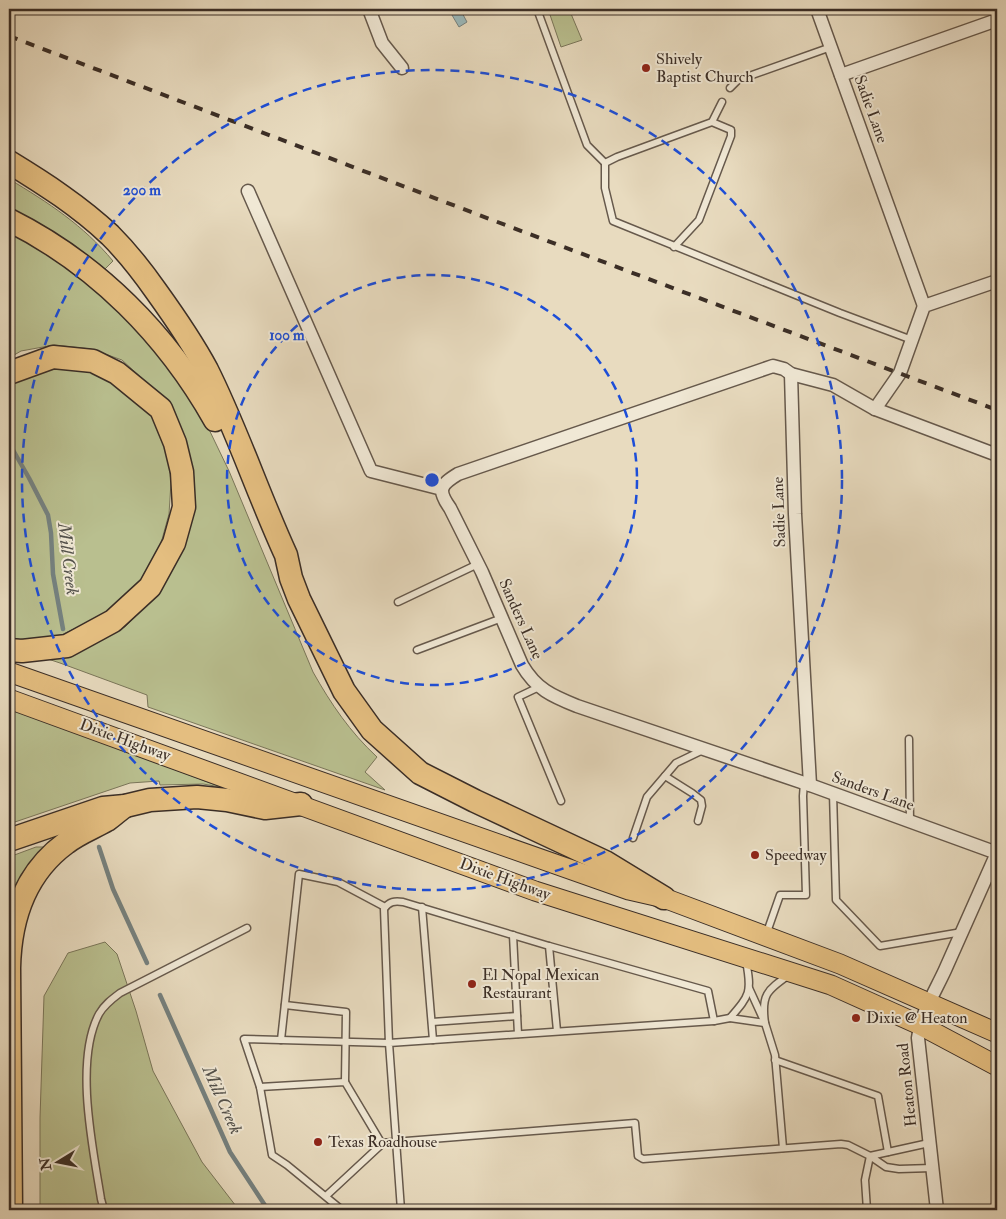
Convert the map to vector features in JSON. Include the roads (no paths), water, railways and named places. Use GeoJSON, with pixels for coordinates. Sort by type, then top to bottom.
{"type":"FeatureCollection","features":[{"type":"Feature","properties":{"kind":"highway"},"geometry":{"type":"LineString","coordinates":[[9,162],[77,206],[110,236],[130,258],[173,314],[207,370],[286,555],[290,578],[344,691],[372,730],[420,773],[605,862],[664,898]]}},
{"type":"Feature","properties":{"kind":"highway"},"geometry":{"type":"LineString","coordinates":[[9,220],[52,244],[87,268],[138,315],[168,348],[202,397],[218,425],[274,560],[290,578]]}},
{"type":"Feature","properties":{"kind":"highway"},"geometry":{"type":"LineString","coordinates":[[9,373],[54,357],[93,361],[117,373],[161,409],[175,443],[182,472],[184,507],[174,543],[150,587],[113,621],[66,646],[22,651],[9,650]]}},
{"type":"Feature","properties":{"kind":"highway"},"geometry":{"type":"LineString","coordinates":[[9,840],[103,808],[125,806],[158,799],[197,797],[226,800],[265,808],[301,804]]}},
{"type":"Feature","properties":{"kind":"highway"},"geometry":{"type":"LineString","coordinates":[[11,1210],[9,968],[14,919],[21,899],[39,870],[52,854],[82,832],[107,820],[125,806]]}},
{"type":"Feature","properties":{"kind":"main road","name":"Dixie Highway"},"geometry":{"type":"LineString","coordinates":[[9,672],[629,890],[664,898],[894,986],[928,1004],[997,1033]]}},
{"type":"Feature","properties":{"kind":"main road","name":"Dixie Highway"},"geometry":{"type":"LineString","coordinates":[[9,699],[535,891],[831,985],[920,1025],[997,1066]]}},
{"type":"Feature","properties":{"kind":"street"},"geometry":{"type":"LineString","coordinates":[[369,9],[382,42],[402,68]]}},
{"type":"Feature","properties":{"kind":"street","name":"Sadie Lane"},"geometry":{"type":"LineString","coordinates":[[817,9],[924,306]]}},
{"type":"Feature","properties":{"kind":"street"},"geometry":{"type":"LineString","coordinates":[[841,75],[997,20]]}},
{"type":"Feature","properties":{"kind":"street"},"geometry":{"type":"LineString","coordinates":[[248,191],[372,471],[442,489],[447,481],[458,474],[769,366],[833,385],[875,409],[997,455]]}},
{"type":"Feature","properties":{"kind":"street"},"geometry":{"type":"LineString","coordinates":[[875,409],[900,373],[924,306],[997,281]]}},
{"type":"Feature","properties":{"kind":"street","name":"Sadie Lane"},"geometry":{"type":"LineString","coordinates":[[791,374],[807,784]]}},
{"type":"Feature","properties":{"kind":"street","name":"Sanders Lane"},"geometry":{"type":"LineString","coordinates":[[442,489],[443,498],[478,564],[522,665],[529,677],[539,687],[557,698],[577,706],[833,793],[997,853]]}},
{"type":"Feature","properties":{"kind":"street","name":"Heaton Road"},"geometry":{"type":"LineString","coordinates":[[937,1210],[918,1038],[920,1025],[997,853]]}},
{"type":"Feature","properties":{"kind":"lane"},"geometry":{"type":"LineString","coordinates":[[537,9],[588,145],[605,163],[606,188],[613,221],[840,313],[912,340]]}},
{"type":"Feature","properties":{"kind":"lane"},"geometry":{"type":"LineString","coordinates":[[730,88],[738,80],[831,48]]}},
{"type":"Feature","properties":{"kind":"lane"},"geometry":{"type":"LineString","coordinates":[[712,122],[722,102]]}},
{"type":"Feature","properties":{"kind":"lane"},"geometry":{"type":"LineString","coordinates":[[605,163],[712,122],[731,130],[731,136],[699,220],[674,246]]}},
{"type":"Feature","properties":{"kind":"lane"},"geometry":{"type":"LineString","coordinates":[[398,602],[478,564]]}},
{"type":"Feature","properties":{"kind":"lane"},"geometry":{"type":"LineString","coordinates":[[417,650],[502,618]]}},
{"type":"Feature","properties":{"kind":"lane"},"geometry":{"type":"LineString","coordinates":[[539,687],[518,697],[561,802]]}},
{"type":"Feature","properties":{"kind":"lane"},"geometry":{"type":"LineString","coordinates":[[909,740],[910,821]]}},
{"type":"Feature","properties":{"kind":"lane"},"geometry":{"type":"LineString","coordinates":[[632,838],[647,797],[676,763],[704,750]]}},
{"type":"Feature","properties":{"kind":"lane"},"geometry":{"type":"LineString","coordinates":[[665,776],[692,792],[701,800],[702,806],[698,821]]}},
{"type":"Feature","properties":{"kind":"lane"},"geometry":{"type":"LineString","coordinates":[[765,936],[780,895],[806,895],[803,796],[807,784]]}},
{"type":"Feature","properties":{"kind":"lane"},"geometry":{"type":"LineString","coordinates":[[833,793],[836,900],[880,946],[962,932]]}},
{"type":"Feature","properties":{"kind":"lane"},"geometry":{"type":"LineString","coordinates":[[281,1040],[299,874],[338,882],[385,907]]}},
{"type":"Feature","properties":{"kind":"lane"},"geometry":{"type":"LineString","coordinates":[[401,1210],[389,1043],[384,909],[387,904],[394,901],[403,902],[708,991],[714,1020]]}},
{"type":"Feature","properties":{"kind":"lane"},"geometry":{"type":"LineString","coordinates":[[422,908],[433,1040]]}},
{"type":"Feature","properties":{"kind":"lane"},"geometry":{"type":"LineString","coordinates":[[104,1210],[90,1127],[86,1083],[89,1043],[99,1013],[110,1000],[120,993],[247,928]]}},
{"type":"Feature","properties":{"kind":"lane"},"geometry":{"type":"LineString","coordinates":[[514,935],[518,1034]]}},
{"type":"Feature","properties":{"kind":"lane"},"geometry":{"type":"LineString","coordinates":[[549,946],[557,1032]]}},
{"type":"Feature","properties":{"kind":"lane"},"geometry":{"type":"LineString","coordinates":[[730,1018],[748,996],[749,977],[745,958]]}},
{"type":"Feature","properties":{"kind":"lane"},"geometry":{"type":"LineString","coordinates":[[783,1148],[775,1060],[765,1023],[763,1007],[772,987],[792,973]]}},
{"type":"Feature","properties":{"kind":"lane"},"geometry":{"type":"LineString","coordinates":[[749,988],[765,1023]]}},
{"type":"Feature","properties":{"kind":"lane"},"geometry":{"type":"LineString","coordinates":[[285,1005],[346,1012],[345,1082],[381,1143]]}},
{"type":"Feature","properties":{"kind":"lane"},"geometry":{"type":"LineString","coordinates":[[432,1022],[517,1016]]}},
{"type":"Feature","properties":{"kind":"lane"},"geometry":{"type":"LineString","coordinates":[[342,1210],[272,1155],[260,1087],[244,1039],[389,1043],[730,1018],[765,1023]]}},
{"type":"Feature","properties":{"kind":"lane"},"geometry":{"type":"LineString","coordinates":[[775,1060],[878,1096],[888,1152]]}},
{"type":"Feature","properties":{"kind":"lane"},"geometry":{"type":"LineString","coordinates":[[260,1087],[345,1082]]}},
{"type":"Feature","properties":{"kind":"lane"},"geometry":{"type":"LineString","coordinates":[[326,1196],[381,1143],[635,1123],[638,1156],[643,1159],[841,1144],[848,1145],[870,1156],[886,1167],[899,1169],[932,1168]]}},
{"type":"Feature","properties":{"kind":"lane"},"geometry":{"type":"LineString","coordinates":[[870,1156],[929,1143]]}},
{"type":"Feature","properties":{"kind":"lane"},"geometry":{"type":"LineString","coordinates":[[867,1210],[865,1180],[870,1156]]}},
{"type":"Feature","properties":{"kind":"water"},"geometry":{"type":"Polygon","coordinates":[[[460,9],[467,22],[459,27],[449,10],[460,9]]]}},
{"type":"Feature","properties":{"kind":"waterway","name":"Mill Creek"},"geometry":{"type":"LineString","coordinates":[[9,443],[48,515],[53,574],[63,629]]}},
{"type":"Feature","properties":{"kind":"waterway","name":"Mill Creek"},"geometry":{"type":"LineString","coordinates":[[99,847],[113,889],[147,963]]}},
{"type":"Feature","properties":{"kind":"waterway","name":"Mill Creek"},"geometry":{"type":"LineString","coordinates":[[160,995],[230,1152],[268,1210]]}},
{"type":"Feature","properties":{"kind":"railway"},"geometry":{"type":"LineString","coordinates":[[9,36],[997,410]]}},
{"type":"Feature","properties":{"kind":"place","name":"Shively Baptist Church"},"geometry":{"type":"Point","coordinates":[646,68]}},
{"type":"Feature","properties":{"kind":"place","name":"Speedway"},"geometry":{"type":"Point","coordinates":[755,855]}},
{"type":"Feature","properties":{"kind":"place","name":"El Nopal Mexican Restaurant"},"geometry":{"type":"Point","coordinates":[472,984]}},
{"type":"Feature","properties":{"kind":"place","name":"Dixie @ Heaton"},"geometry":{"type":"Point","coordinates":[856,1018]}},
{"type":"Feature","properties":{"kind":"place","name":"Texas Roadhouse"},"geometry":{"type":"Point","coordinates":[318,1142]}}]}
